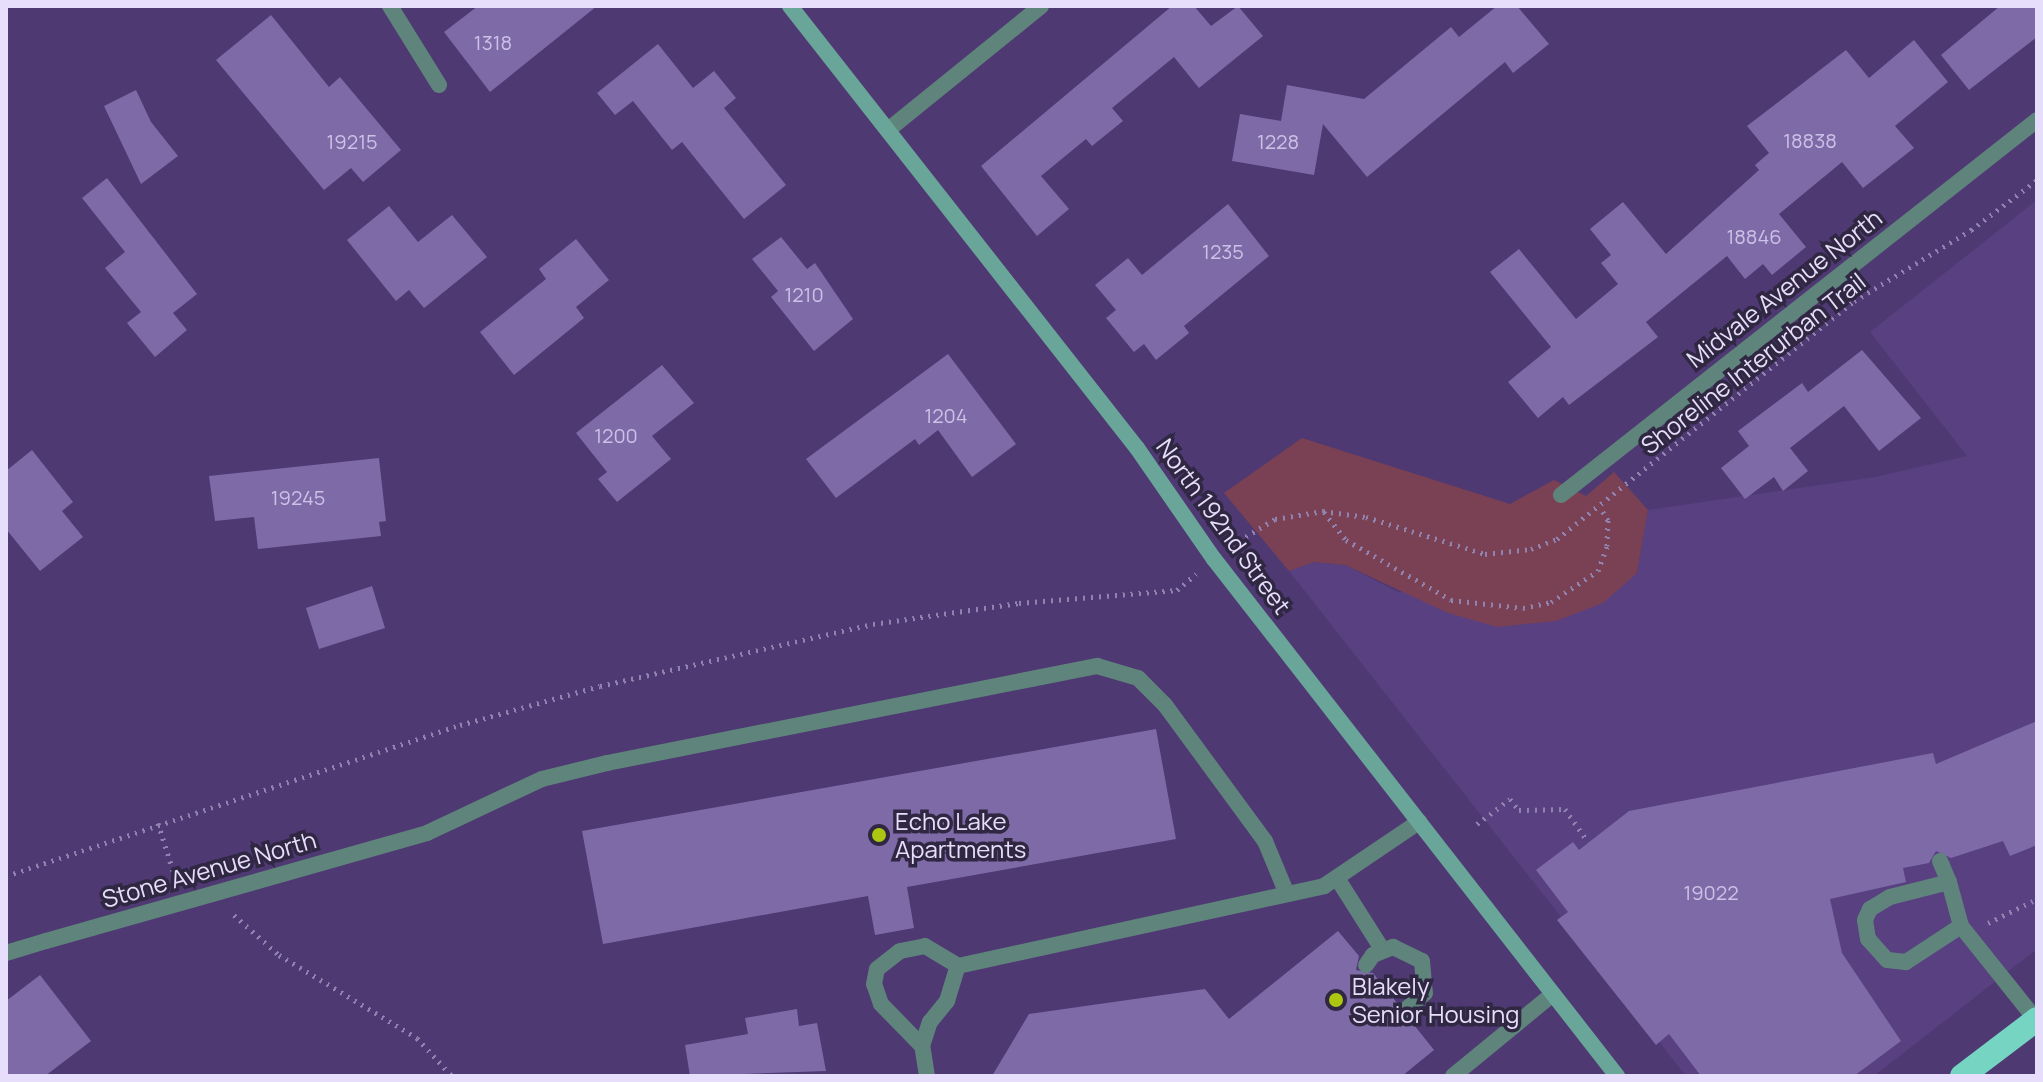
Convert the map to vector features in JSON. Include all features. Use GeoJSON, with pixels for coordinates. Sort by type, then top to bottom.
{"type":"FeatureCollection","features":[{"type":"Feature","properties":{"kind":"highway"},"geometry":{"type":"LineString","coordinates":[[1962,1076],[2036,1020]]}},
{"type":"Feature","properties":{"kind":"street"},"geometry":{"type":"LineString","coordinates":[[390,6],[439,85]]}},
{"type":"Feature","properties":{"kind":"street","name":"North 192nd Street"},"geometry":{"type":"LineString","coordinates":[[790,6],[1137,448],[1214,559],[1617,1076]]}},
{"type":"Feature","properties":{"kind":"street"},"geometry":{"type":"LineString","coordinates":[[888,130],[1041,6]]}},
{"type":"Feature","properties":{"kind":"street","name":"Midvale Avenue North"},"geometry":{"type":"LineString","coordinates":[[1561,495],[2037,120]]}},
{"type":"Feature","properties":{"kind":"street","name":"Stone Avenue North"},"geometry":{"type":"LineString","coordinates":[[6,953],[231,886],[427,833],[542,779],[607,763],[1097,666],[1138,678],[1165,705],[1265,841],[1287,894]]}},
{"type":"Feature","properties":{"kind":"street"},"geometry":{"type":"LineString","coordinates":[[922,1046],[881,1004],[874,984],[877,969],[900,951],[925,946],[958,966],[1287,894],[1337,878],[1419,822]]}},
{"type":"Feature","properties":{"kind":"street"},"geometry":{"type":"LineString","coordinates":[[1940,861],[1961,926],[2036,1020]]}},
{"type":"Feature","properties":{"kind":"street"},"geometry":{"type":"LineString","coordinates":[[1337,878],[1382,949]]}},
{"type":"Feature","properties":{"kind":"street"},"geometry":{"type":"LineString","coordinates":[[1949,882],[1890,897],[1870,909],[1865,920],[1868,939],[1887,960],[1906,962],[1961,926]]}},
{"type":"Feature","properties":{"kind":"street"},"geometry":{"type":"LineString","coordinates":[[1366,965],[1382,949]]}},
{"type":"Feature","properties":{"kind":"street"},"geometry":{"type":"LineString","coordinates":[[1382,949],[1414,952],[1427,971],[1425,993],[1404,1011]]}},
{"type":"Feature","properties":{"kind":"street"},"geometry":{"type":"LineString","coordinates":[[927,1076],[922,1046],[930,1022],[947,1001],[958,966]]}},
{"type":"Feature","properties":{"kind":"street"},"geometry":{"type":"LineString","coordinates":[[1453,1076],[1553,994]]}},
{"type":"Feature","properties":{"kind":"path","name":"Shoreline Interurban Trail"},"geometry":{"type":"LineString","coordinates":[[1323,511],[1366,517],[1485,554],[1531,549],[1557,539],[1600,509],[1854,301],[1971,230],[2037,180]]}},
{"type":"Feature","properties":{"kind":"path"},"geometry":{"type":"LineString","coordinates":[[1242,536],[1275,519],[1323,511],[1346,540],[1451,600],[1523,608],[1551,602],[1598,571],[1607,546],[1608,520],[1600,509],[1589,472]]}},
{"type":"Feature","properties":{"kind":"path"},"geometry":{"type":"LineString","coordinates":[[6,876],[158,823],[600,686],[873,624],[1019,603],[1177,590],[1190,580]]}},
{"type":"Feature","properties":{"kind":"path"},"geometry":{"type":"LineString","coordinates":[[1477,824],[1510,799],[1519,810],[1565,809],[1585,838]]}},
{"type":"Feature","properties":{"kind":"path"},"geometry":{"type":"LineString","coordinates":[[158,823],[183,900]]}},
{"type":"Feature","properties":{"kind":"path"},"geometry":{"type":"LineString","coordinates":[[231,886],[235,917],[279,955],[417,1038],[452,1076]]}},
{"type":"Feature","properties":{"kind":"shaded area"},"geometry":{"type":"Polygon","coordinates":[[[2037,200],[2037,949],[1874,1076],[1686,1076],[1289,571],[1314,562],[1345,565],[1398,592],[1637,574],[1648,510],[1875,477],[1967,456],[1870,332],[2037,200]]]}},
{"type":"Feature","properties":{"kind":"shaded area"},"geometry":{"type":"Polygon","coordinates":[[[1302,438],[1510,504],[1554,480],[1586,496],[1614,472],[1648,510],[1637,573],[1603,603],[1556,621],[1497,627],[1448,613],[1345,565],[1314,562],[1289,571],[1224,493],[1302,438]]]}},
{"type":"Feature","properties":{"kind":"building"},"geometry":{"type":"Polygon","coordinates":[[[478,6],[597,6],[490,92],[444,32],[478,6]]]}},
{"type":"Feature","properties":{"kind":"building"},"geometry":{"type":"Polygon","coordinates":[[[1172,6],[1194,6],[1211,26],[1238,6],[1263,36],[1199,88],[1174,57],[1112,108],[1123,121],[1092,146],[1086,139],[1041,176],[1069,209],[1037,236],[981,166],[1172,6]]]}},
{"type":"Feature","properties":{"kind":"building"},"geometry":{"type":"Polygon","coordinates":[[[1497,6],[1517,6],[1549,44],[1513,73],[1505,62],[1367,177],[1323,124],[1314,175],[1232,161],[1240,114],[1281,121],[1287,85],[1364,99],[1451,27],[1459,37],[1497,6]]]}},
{"type":"Feature","properties":{"kind":"building"},"geometry":{"type":"Polygon","coordinates":[[[2000,6],[2037,6],[2037,37],[1969,90],[1941,55],[2000,6]]]}},
{"type":"Feature","properties":{"kind":"building"},"geometry":{"type":"Polygon","coordinates":[[[271,15],[329,87],[340,77],[401,150],[363,182],[351,168],[324,190],[216,60],[271,15]]]}},
{"type":"Feature","properties":{"kind":"building"},"geometry":{"type":"Polygon","coordinates":[[[1914,40],[1948,82],[1895,126],[1914,148],[1863,188],[1842,162],[1779,214],[1806,247],[1772,275],[1763,264],[1745,279],[1727,256],[1646,322],[1658,337],[1569,405],[1563,397],[1538,418],[1508,382],[1551,347],[1490,272],[1519,249],[1576,319],[1618,284],[1601,263],[1611,255],[1590,229],[1623,202],[1666,254],[1759,170],[1755,165],[1769,153],[1747,126],[1846,50],[1869,78],[1914,40]]]}},
{"type":"Feature","properties":{"kind":"building"},"geometry":{"type":"Polygon","coordinates":[[[658,44],[693,88],[714,71],[736,98],[724,108],[786,185],[744,219],[682,142],[672,150],[633,101],[615,115],[597,93],[658,44]]]}},
{"type":"Feature","properties":{"kind":"building"},"geometry":{"type":"Polygon","coordinates":[[[136,90],[151,122],[178,156],[141,184],[104,106],[136,90]]]}},
{"type":"Feature","properties":{"kind":"building"},"geometry":{"type":"Polygon","coordinates":[[[107,178],[197,294],[173,313],[187,330],[155,357],[127,323],[141,312],[105,268],[125,252],[82,198],[107,178]]]}},
{"type":"Feature","properties":{"kind":"building"},"geometry":{"type":"Polygon","coordinates":[[[1228,204],[1269,256],[1184,326],[1189,333],[1156,360],[1144,344],[1134,352],[1106,318],[1116,310],[1095,285],[1128,258],[1142,275],[1228,204]]]}},
{"type":"Feature","properties":{"kind":"building"},"geometry":{"type":"Polygon","coordinates":[[[389,206],[418,242],[452,215],[487,257],[424,308],[409,290],[396,301],[347,240],[389,206]]]}},
{"type":"Feature","properties":{"kind":"building"},"geometry":{"type":"Polygon","coordinates":[[[781,237],[807,269],[815,263],[853,319],[814,351],[771,297],[778,291],[752,259],[781,237]]]}},
{"type":"Feature","properties":{"kind":"building"},"geometry":{"type":"Polygon","coordinates":[[[576,239],[609,280],[576,307],[584,318],[514,375],[480,332],[546,279],[539,269],[576,239]]]}},
{"type":"Feature","properties":{"kind":"building"},"geometry":{"type":"Polygon","coordinates":[[[1862,350],[1921,418],[1879,451],[1844,406],[1790,448],[1808,471],[1783,491],[1774,477],[1745,499],[1721,468],[1749,446],[1738,431],[1802,383],[1808,392],[1862,350]]]}},
{"type":"Feature","properties":{"kind":"building"},"geometry":{"type":"Polygon","coordinates":[[[948,354],[1016,444],[972,477],[938,430],[919,445],[915,439],[836,498],[806,459],[948,354]]]}},
{"type":"Feature","properties":{"kind":"building"},"geometry":{"type":"Polygon","coordinates":[[[662,365],[694,403],[652,436],[671,459],[617,502],[598,479],[607,472],[576,433],[662,365]]]}},
{"type":"Feature","properties":{"kind":"building"},"geometry":{"type":"Polygon","coordinates":[[[32,450],[73,502],[62,511],[83,537],[40,571],[6,529],[6,471],[32,450]]]}},
{"type":"Feature","properties":{"kind":"building"},"geometry":{"type":"Polygon","coordinates":[[[379,458],[386,521],[379,522],[381,536],[258,549],[254,517],[215,521],[209,476],[379,458]]]}},
{"type":"Feature","properties":{"kind":"building"},"geometry":{"type":"Polygon","coordinates":[[[372,586],[385,628],[319,649],[306,608],[372,586]]]}},
{"type":"Feature","properties":{"kind":"building"},"geometry":{"type":"Polygon","coordinates":[[[2037,721],[2037,845],[2010,856],[2003,841],[1951,858],[1936,851],[1929,863],[1903,868],[1906,882],[1830,899],[1842,953],[1901,1041],[1854,1076],[1701,1076],[1669,1034],[1656,1045],[1557,920],[1568,912],[1536,870],[1573,842],[1579,850],[1629,811],[1933,753],[1936,764],[2037,721]]]}},
{"type":"Feature","properties":{"kind":"building","name":"Echo Lake Apartments"},"geometry":{"type":"Polygon","coordinates":[[[1156,729],[1176,839],[907,887],[914,928],[875,935],[868,896],[603,944],[582,831],[1156,729]]]}},
{"type":"Feature","properties":{"kind":"building","name":"Blakely Senior Housing"},"geometry":{"type":"Polygon","coordinates":[[[1338,931],[1359,956],[1356,970],[1373,973],[1397,1003],[1395,1018],[1410,1020],[1434,1050],[1402,1076],[992,1076],[1029,1014],[1205,989],[1229,1019],[1338,931]]]}},
{"type":"Feature","properties":{"kind":"building"},"geometry":{"type":"Polygon","coordinates":[[[40,975],[91,1041],[45,1076],[6,1076],[6,1001],[40,975]]]}},
{"type":"Feature","properties":{"kind":"building"},"geometry":{"type":"Polygon","coordinates":[[[797,1009],[799,1026],[817,1023],[826,1071],[690,1076],[685,1045],[748,1034],[745,1018],[797,1009]]]}},
{"type":"Feature","properties":{"kind":"place","name":"Echo Lake Apartments"},"geometry":{"type":"Point","coordinates":[879,835]}},
{"type":"Feature","properties":{"kind":"place","name":"Blakely Senior Housing"},"geometry":{"type":"Point","coordinates":[1336,1000]}}]}
